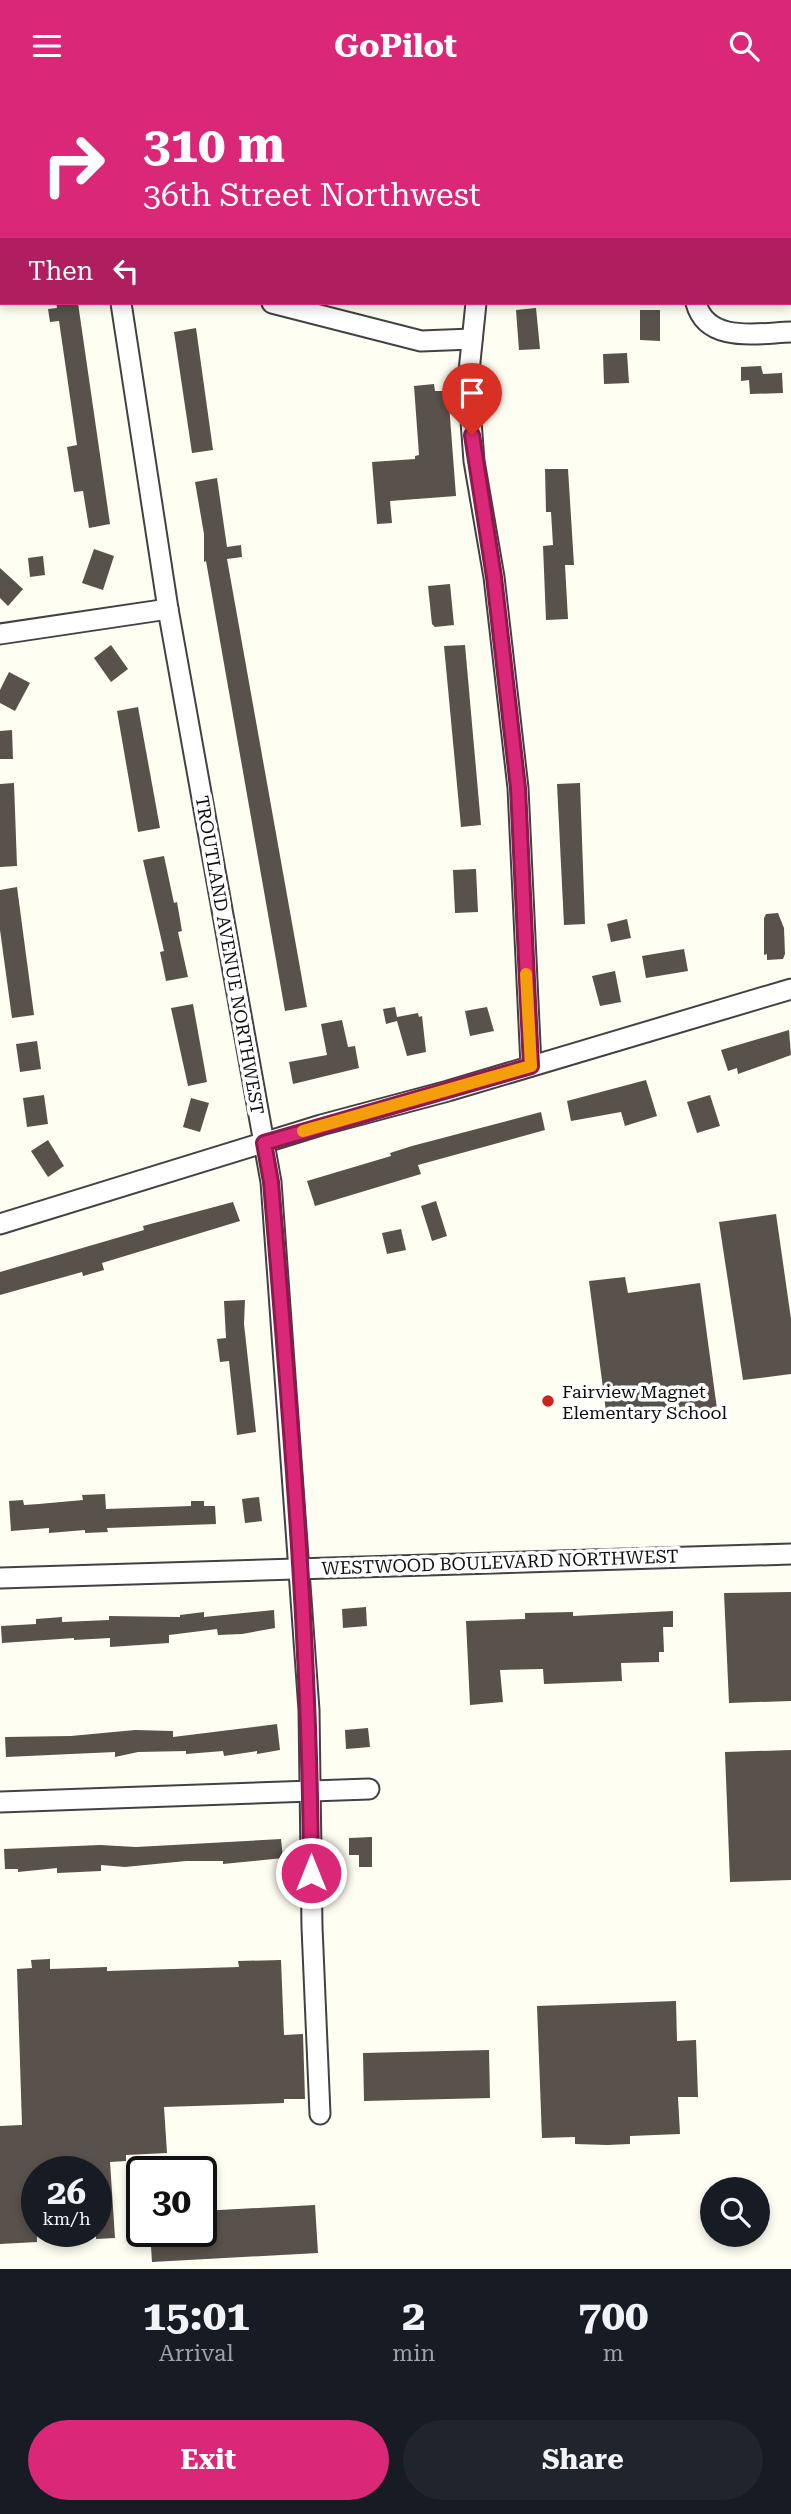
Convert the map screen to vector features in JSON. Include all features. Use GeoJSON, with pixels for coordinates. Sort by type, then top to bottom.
{"type":"FeatureCollection","features":[{"type":"Feature","properties":{"kind":"street","name":"TROUTLAND AVENUE NORTHWEST"},"geometry":{"type":"LineString","coordinates":[[121,305],[168,609],[272,1196],[301,1568],[311,1791],[312,1927],[320,2114]]}},
{"type":"Feature","properties":{"kind":"street"},"geometry":{"type":"LineString","coordinates":[[280,305],[421,341],[472,339]]}},
{"type":"Feature","properties":{"kind":"street"},"geometry":{"type":"LineString","coordinates":[[476,305],[468,381],[474,461],[494,577],[518,788],[531,1066]]}},
{"type":"Feature","properties":{"kind":"street"},"geometry":{"type":"LineString","coordinates":[[697,305],[705,321],[723,332],[791,332]]}},
{"type":"Feature","properties":{"kind":"street"},"geometry":{"type":"LineString","coordinates":[[0,634],[168,609]]}},
{"type":"Feature","properties":{"kind":"street"},"geometry":{"type":"LineString","coordinates":[[1,1220],[791,989]]}},
{"type":"Feature","properties":{"kind":"street","name":"WESTWOOD BOULEVARD NORTHWEST"},"geometry":{"type":"LineString","coordinates":[[0,1578],[791,1554]]}},
{"type":"Feature","properties":{"kind":"street"},"geometry":{"type":"LineString","coordinates":[[0,1802],[369,1789]]}},
{"type":"Feature","properties":{"kind":"building"},"geometry":{"type":"Polygon","coordinates":[[[56,305],[78,305],[110,524],[89,528],[83,491],[74,492],[67,447],[77,445],[59,321],[50,322],[48,309],[57,308],[56,305]]]}},
{"type":"Feature","properties":{"kind":"building"},"geometry":{"type":"Polygon","coordinates":[[[536,308],[540,349],[519,350],[516,310],[536,308]]]}},
{"type":"Feature","properties":{"kind":"building"},"geometry":{"type":"Polygon","coordinates":[[[640,310],[660,310],[660,341],[640,340],[640,310]]]}},
{"type":"Feature","properties":{"kind":"building"},"geometry":{"type":"Polygon","coordinates":[[[196,328],[213,450],[192,453],[174,332],[196,328]]]}},
{"type":"Feature","properties":{"kind":"building"},"geometry":{"type":"Polygon","coordinates":[[[627,353],[629,383],[604,384],[603,354],[627,353]]]}},
{"type":"Feature","properties":{"kind":"building"},"geometry":{"type":"Polygon","coordinates":[[[761,366],[763,374],[782,373],[783,393],[750,394],[749,380],[741,381],[741,367],[761,366]]]}},
{"type":"Feature","properties":{"kind":"building"},"geometry":{"type":"Polygon","coordinates":[[[434,384],[435,391],[448,391],[456,496],[390,501],[392,523],[377,524],[372,462],[415,459],[415,456],[419,455],[414,386],[434,384]]]}},
{"type":"Feature","properties":{"kind":"building"},"geometry":{"type":"Polygon","coordinates":[[[545,469],[568,469],[574,565],[565,565],[568,619],[546,620],[543,546],[553,545],[551,512],[546,512],[545,469]]]}},
{"type":"Feature","properties":{"kind":"building"},"geometry":{"type":"Polygon","coordinates":[[[217,478],[227,547],[241,545],[242,557],[227,559],[307,1007],[285,1011],[206,561],[204,562],[204,534],[195,482],[217,478]]]}},
{"type":"Feature","properties":{"kind":"building"},"geometry":{"type":"Polygon","coordinates":[[[94,549],[114,556],[103,590],[82,583],[94,549]]]}},
{"type":"Feature","properties":{"kind":"building"},"geometry":{"type":"Polygon","coordinates":[[[43,556],[45,575],[30,577],[28,558],[43,556]]]}},
{"type":"Feature","properties":{"kind":"building"},"geometry":{"type":"Polygon","coordinates":[[[0,568],[23,589],[8,606],[0,598],[0,568]]]}},
{"type":"Feature","properties":{"kind":"building"},"geometry":{"type":"Polygon","coordinates":[[[450,584],[454,625],[435,627],[432,624],[428,586],[450,584]]]}},
{"type":"Feature","properties":{"kind":"building"},"geometry":{"type":"Polygon","coordinates":[[[111,645],[128,669],[111,682],[94,658],[111,645]]]}},
{"type":"Feature","properties":{"kind":"building"},"geometry":{"type":"Polygon","coordinates":[[[465,645],[481,825],[461,827],[444,646],[465,645]]]}},
{"type":"Feature","properties":{"kind":"building"},"geometry":{"type":"Polygon","coordinates":[[[9,672],[30,683],[15,711],[0,703],[0,690],[9,672]]]}},
{"type":"Feature","properties":{"kind":"building"},"geometry":{"type":"Polygon","coordinates":[[[138,707],[160,828],[138,832],[117,711],[138,707]]]}},
{"type":"Feature","properties":{"kind":"building"},"geometry":{"type":"Polygon","coordinates":[[[12,730],[13,759],[0,759],[0,731],[12,730]]]}},
{"type":"Feature","properties":{"kind":"building"},"geometry":{"type":"Polygon","coordinates":[[[14,783],[17,866],[0,867],[0,784],[14,783]]]}},
{"type":"Feature","properties":{"kind":"building"},"geometry":{"type":"Polygon","coordinates":[[[580,783],[585,924],[564,925],[557,784],[580,783]]]}},
{"type":"Feature","properties":{"kind":"building"},"geometry":{"type":"Polygon","coordinates":[[[164,856],[174,903],[177,902],[182,931],[178,932],[188,977],[166,981],[160,952],[164,951],[143,860],[164,856]]]}},
{"type":"Feature","properties":{"kind":"building"},"geometry":{"type":"Polygon","coordinates":[[[476,869],[478,912],[455,913],[453,870],[476,869]]]}},
{"type":"Feature","properties":{"kind":"building"},"geometry":{"type":"Polygon","coordinates":[[[17,887],[34,1015],[12,1018],[0,930],[0,890],[17,887]]]}},
{"type":"Feature","properties":{"kind":"building"},"geometry":{"type":"Polygon","coordinates":[[[778,913],[784,928],[785,954],[783,959],[767,960],[767,954],[764,955],[764,918],[766,914],[778,913]]]}},
{"type":"Feature","properties":{"kind":"building"},"geometry":{"type":"Polygon","coordinates":[[[627,919],[631,938],[611,942],[607,924],[627,919]]]}},
{"type":"Feature","properties":{"kind":"building"},"geometry":{"type":"Polygon","coordinates":[[[684,949],[688,971],[646,978],[642,956],[684,949]]]}},
{"type":"Feature","properties":{"kind":"building"},"geometry":{"type":"Polygon","coordinates":[[[615,971],[621,1002],[600,1006],[592,976],[615,971]]]}},
{"type":"Feature","properties":{"kind":"building"},"geometry":{"type":"Polygon","coordinates":[[[193,1004],[207,1082],[188,1086],[171,1008],[193,1004]]]}},
{"type":"Feature","properties":{"kind":"building"},"geometry":{"type":"Polygon","coordinates":[[[395,1007],[397,1017],[418,1013],[419,1017],[422,1016],[426,1052],[407,1056],[397,1021],[386,1024],[383,1009],[395,1007]]]}},
{"type":"Feature","properties":{"kind":"building"},"geometry":{"type":"Polygon","coordinates":[[[487,1007],[494,1031],[470,1036],[465,1011],[487,1007]]]}},
{"type":"Feature","properties":{"kind":"building"},"geometry":{"type":"Polygon","coordinates":[[[342,1020],[348,1047],[355,1046],[359,1068],[293,1084],[289,1062],[327,1055],[321,1024],[342,1020]]]}},
{"type":"Feature","properties":{"kind":"building"},"geometry":{"type":"Polygon","coordinates":[[[789,1030],[791,1055],[738,1074],[737,1068],[728,1071],[721,1050],[789,1030]]]}},
{"type":"Feature","properties":{"kind":"building"},"geometry":{"type":"Polygon","coordinates":[[[37,1041],[41,1069],[20,1072],[16,1044],[37,1041]]]}},
{"type":"Feature","properties":{"kind":"building"},"geometry":{"type":"Polygon","coordinates":[[[646,1080],[657,1116],[625,1126],[621,1112],[571,1121],[567,1101],[646,1080]]]}},
{"type":"Feature","properties":{"kind":"building"},"geometry":{"type":"Polygon","coordinates":[[[44,1095],[48,1124],[27,1127],[23,1098],[44,1095]]]}},
{"type":"Feature","properties":{"kind":"building"},"geometry":{"type":"Polygon","coordinates":[[[710,1095],[720,1126],[697,1133],[687,1102],[710,1095]]]}},
{"type":"Feature","properties":{"kind":"building"},"geometry":{"type":"Polygon","coordinates":[[[191,1098],[209,1103],[200,1132],[183,1127],[191,1098]]]}},
{"type":"Feature","properties":{"kind":"building"},"geometry":{"type":"Polygon","coordinates":[[[541,1112],[545,1130],[418,1165],[421,1174],[315,1206],[307,1181],[391,1156],[390,1153],[412,1146],[541,1112]]]}},
{"type":"Feature","properties":{"kind":"building"},"geometry":{"type":"Polygon","coordinates":[[[48,1140],[64,1166],[48,1177],[31,1151],[48,1140]]]}},
{"type":"Feature","properties":{"kind":"building"},"geometry":{"type":"Polygon","coordinates":[[[436,1201],[447,1236],[432,1241],[421,1206],[436,1201]]]}},
{"type":"Feature","properties":{"kind":"building"},"geometry":{"type":"Polygon","coordinates":[[[233,1202],[240,1221],[102,1263],[104,1270],[83,1276],[82,1272],[0,1295],[0,1272],[144,1230],[143,1226],[233,1202]]]}},
{"type":"Feature","properties":{"kind":"building"},"geometry":{"type":"Polygon","coordinates":[[[776,1214],[791,1319],[791,1374],[743,1380],[719,1222],[776,1214]]]}},
{"type":"Feature","properties":{"kind":"building"},"geometry":{"type":"Polygon","coordinates":[[[401,1229],[406,1250],[387,1254],[382,1233],[401,1229]]]}},
{"type":"Feature","properties":{"kind":"building"},"geometry":{"type":"Polygon","coordinates":[[[625,1277],[628,1293],[700,1283],[717,1409],[607,1419],[589,1281],[625,1277]]]}},
{"type":"Feature","properties":{"kind":"building"},"geometry":{"type":"Polygon","coordinates":[[[245,1300],[244,1324],[256,1432],[237,1435],[229,1361],[220,1362],[217,1339],[226,1338],[224,1301],[245,1300]]]}},
{"type":"Feature","properties":{"kind":"building"},"geometry":{"type":"Polygon","coordinates":[[[105,1494],[106,1509],[191,1506],[191,1501],[204,1501],[204,1506],[215,1506],[216,1524],[107,1528],[108,1532],[85,1533],[85,1530],[49,1533],[49,1528],[11,1531],[9,1501],[23,1500],[24,1505],[39,1504],[83,1500],[82,1495],[105,1494]]]}},
{"type":"Feature","properties":{"kind":"building"},"geometry":{"type":"Polygon","coordinates":[[[259,1497],[262,1521],[245,1523],[242,1499],[259,1497]]]}},
{"type":"Feature","properties":{"kind":"building"},"geometry":{"type":"Polygon","coordinates":[[[791,1592],[791,1701],[729,1703],[724,1593],[791,1592]]]}},
{"type":"Feature","properties":{"kind":"building"},"geometry":{"type":"Polygon","coordinates":[[[366,1607],[367,1626],[343,1628],[342,1609],[366,1607]]]}},
{"type":"Feature","properties":{"kind":"building"},"geometry":{"type":"Polygon","coordinates":[[[274,1610],[275,1628],[242,1634],[218,1635],[217,1629],[169,1635],[169,1643],[110,1647],[110,1638],[74,1638],[2,1643],[1,1626],[36,1624],[36,1619],[62,1617],[62,1622],[109,1620],[109,1616],[180,1617],[204,1612],[204,1617],[274,1610]]]}},
{"type":"Feature","properties":{"kind":"building"},"geometry":{"type":"Polygon","coordinates":[[[673,1611],[673,1627],[663,1627],[664,1652],[659,1652],[659,1662],[621,1663],[622,1681],[544,1684],[543,1669],[500,1670],[503,1702],[470,1705],[466,1621],[525,1619],[525,1613],[573,1612],[573,1616],[673,1611]]]}},
{"type":"Feature","properties":{"kind":"building"},"geometry":{"type":"Polygon","coordinates":[[[277,1724],[280,1750],[257,1754],[257,1751],[224,1756],[223,1751],[186,1754],[186,1751],[138,1752],[115,1757],[115,1752],[6,1757],[5,1737],[71,1736],[135,1730],[173,1731],[173,1737],[277,1724]]]}},
{"type":"Feature","properties":{"kind":"building"},"geometry":{"type":"Polygon","coordinates":[[[368,1728],[370,1747],[346,1749],[345,1730],[368,1728]]]}},
{"type":"Feature","properties":{"kind":"building"},"geometry":{"type":"Polygon","coordinates":[[[791,1750],[791,1880],[730,1882],[725,1752],[791,1750]]]}},
{"type":"Feature","properties":{"kind":"building"},"geometry":{"type":"Polygon","coordinates":[[[372,1837],[372,1867],[359,1867],[359,1855],[349,1855],[349,1838],[372,1837]]]}},
{"type":"Feature","properties":{"kind":"building"},"geometry":{"type":"Polygon","coordinates":[[[281,1839],[283,1858],[223,1864],[223,1861],[186,1861],[125,1867],[101,1865],[101,1871],[57,1873],[57,1868],[18,1872],[18,1869],[5,1869],[4,1849],[100,1845],[136,1847],[281,1839]]]}},
{"type":"Feature","properties":{"kind":"building"},"geometry":{"type":"Polygon","coordinates":[[[50,1959],[50,1969],[107,1967],[107,1971],[239,1967],[238,1961],[281,1960],[284,2035],[303,2034],[305,2099],[284,2099],[284,2103],[164,2107],[167,2153],[126,2155],[126,2161],[112,2162],[112,2156],[21,2156],[21,2243],[0,2244],[0,2126],[22,2125],[17,1969],[32,1968],[31,1960],[50,1959]]]}},
{"type":"Feature","properties":{"kind":"building"},"geometry":{"type":"Polygon","coordinates":[[[676,2001],[677,2041],[696,2040],[698,2097],[678,2097],[680,2134],[630,2136],[630,2144],[607,2145],[575,2144],[575,2137],[542,2138],[537,2006],[676,2001]]]}},
{"type":"Feature","properties":{"kind":"building"},"geometry":{"type":"Polygon","coordinates":[[[489,2050],[490,2098],[364,2101],[363,2053],[489,2050]]]}},
{"type":"Feature","properties":{"kind":"building"},"geometry":{"type":"Polygon","coordinates":[[[112,2192],[115,2238],[112,2238],[112,2192]]]}},
{"type":"Feature","properties":{"kind":"building"},"geometry":{"type":"Polygon","coordinates":[[[315,2205],[318,2253],[152,2262],[151,2247],[217,2247],[217,2210],[315,2205]]]}},
{"type":"Feature","properties":{"kind":"slow traffic"},"geometry":{"type":"LineString","coordinates":[[303,1131],[531,1066],[526,974]]}},
{"type":"Feature","properties":{"kind":"place","name":"Fairview Magnet Elementary School"},"geometry":{"type":"Point","coordinates":[548,1401]}},
{"type":"Feature","properties":{"kind":"route"},"geometry":{"type":"LineString","coordinates":[[311,1873],[309,1710],[301,1568],[271,1182],[264,1143],[531,1066],[514,742],[494,577],[472,435]]}}]}
